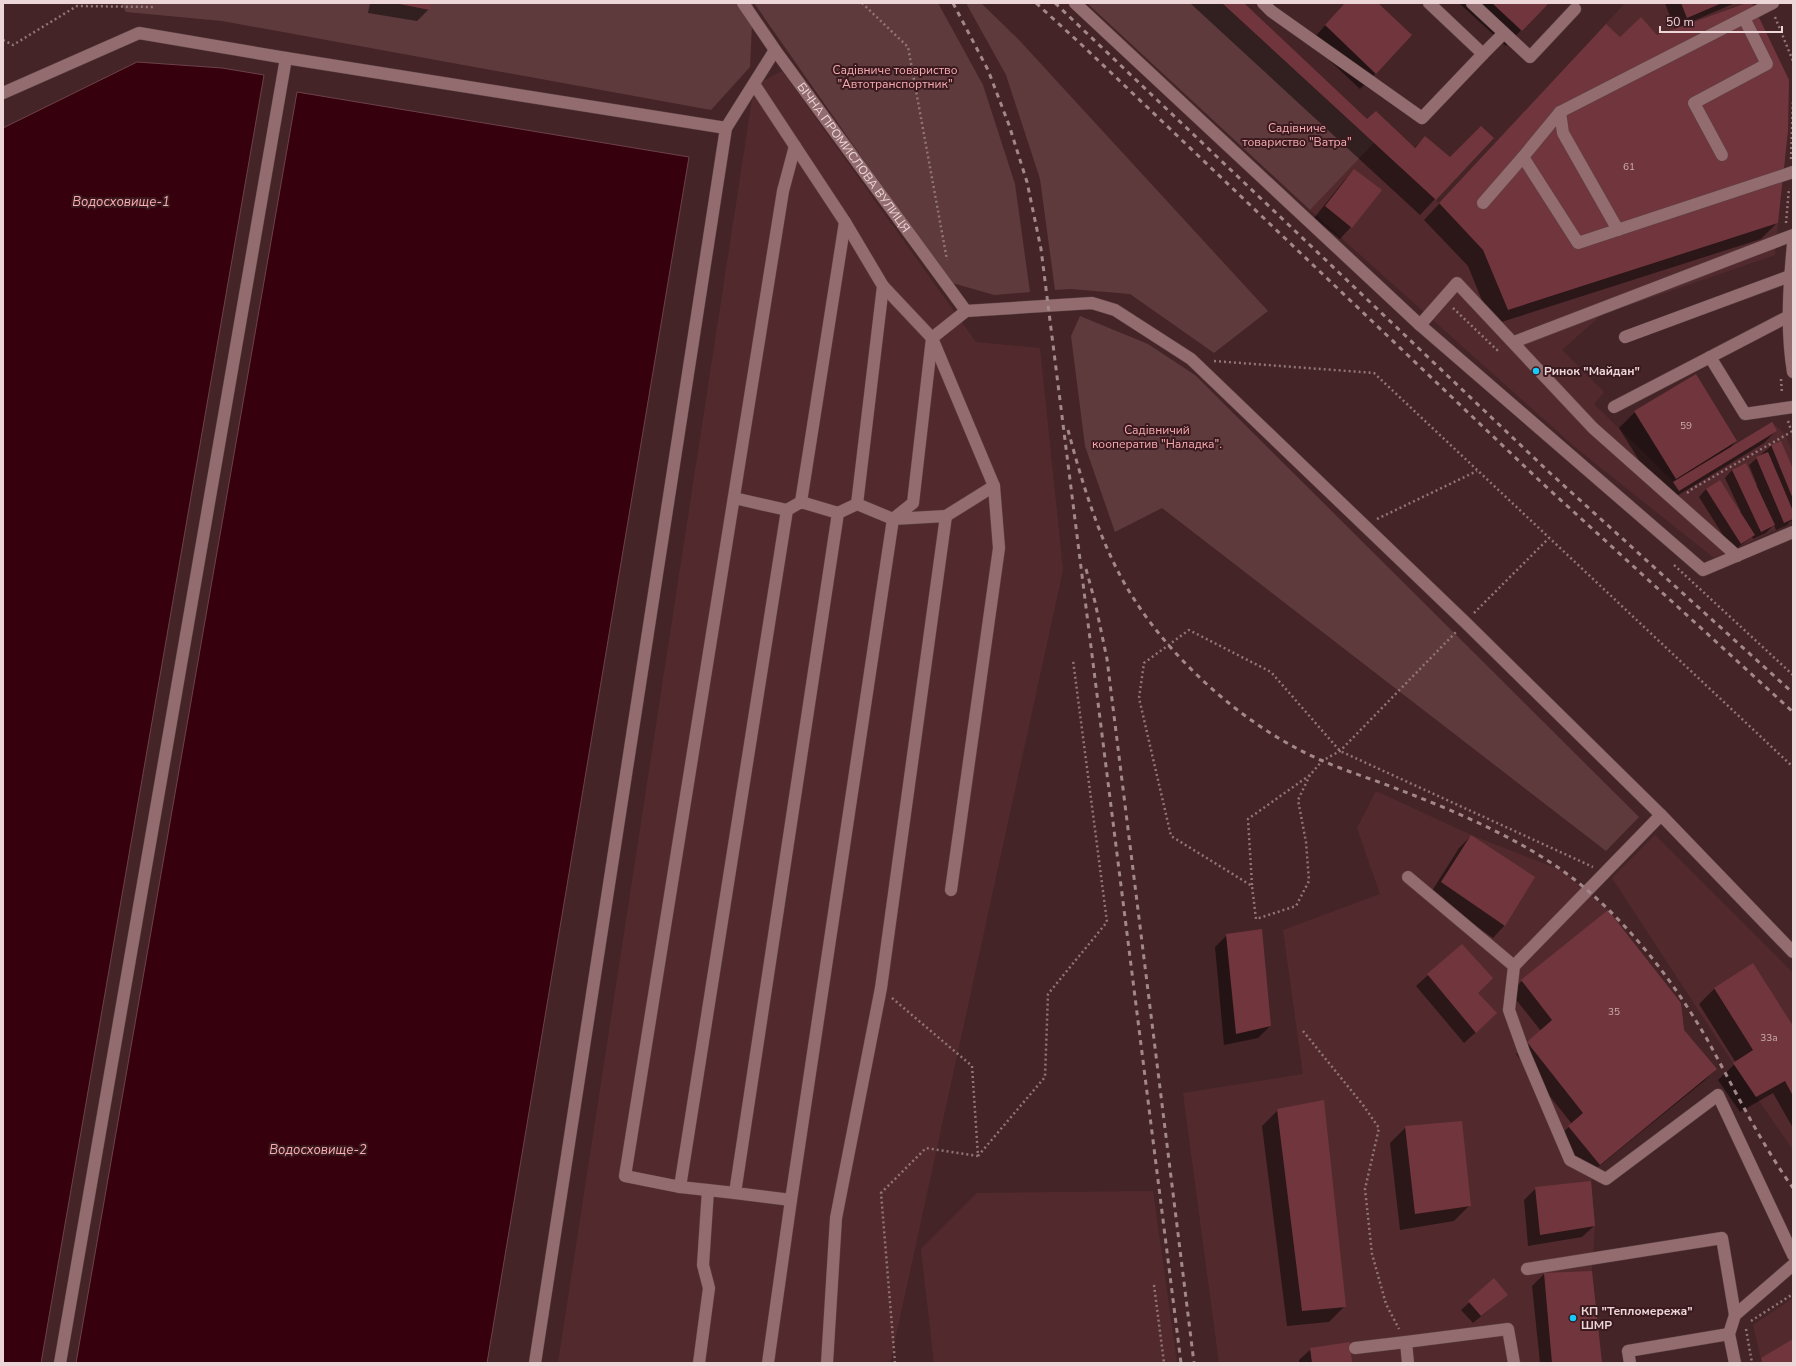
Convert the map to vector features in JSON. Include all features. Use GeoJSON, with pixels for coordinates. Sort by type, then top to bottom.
{"type":"FeatureCollection","features":[{"type":"Feature","properties":{"kind":"street","name":"БІЧНА ПРОМИСЛОВА ВУЛИЦЯ"},"geometry":{"type":"LineString","coordinates":[[743,3],[775,50],[966,311]]}},
{"type":"Feature","properties":{"kind":"street"},"geometry":{"type":"LineString","coordinates":[[1075,3],[1420,325],[1703,570],[1793,532]]}},
{"type":"Feature","properties":{"kind":"street"},"geometry":{"type":"LineString","coordinates":[[1429,3],[1482,54]]}},
{"type":"Feature","properties":{"kind":"street"},"geometry":{"type":"LineString","coordinates":[[1472,3],[1530,57],[1575,9]]}},
{"type":"Feature","properties":{"kind":"street"},"geometry":{"type":"LineString","coordinates":[[1483,203],[1560,112],[1773,3]]}},
{"type":"Feature","properties":{"kind":"street"},"geometry":{"type":"LineString","coordinates":[[1271,6],[1422,118],[1482,54],[1504,33]]}},
{"type":"Feature","properties":{"kind":"street"},"geometry":{"type":"LineString","coordinates":[[1722,155],[1694,103],[1767,64],[1744,18]]}},
{"type":"Feature","properties":{"kind":"street"},"geometry":{"type":"LineString","coordinates":[[3,93],[139,32],[286,58],[726,128]]}},
{"type":"Feature","properties":{"kind":"street"},"geometry":{"type":"LineString","coordinates":[[535,1363],[726,128],[775,50]]}},
{"type":"Feature","properties":{"kind":"street"},"geometry":{"type":"LineString","coordinates":[[60,1363],[286,58]]}},
{"type":"Feature","properties":{"kind":"street"},"geometry":{"type":"LineString","coordinates":[[754,84],[845,222],[883,286],[932,338],[994,486],[999,548],[951,890]]}},
{"type":"Feature","properties":{"kind":"street"},"geometry":{"type":"LineString","coordinates":[[1560,112],[1564,133],[1618,230]]}},
{"type":"Feature","properties":{"kind":"street"},"geometry":{"type":"LineString","coordinates":[[791,1200],[680,1186],[625,1176],[783,191],[795,146]]}},
{"type":"Feature","properties":{"kind":"street"},"geometry":{"type":"LineString","coordinates":[[1523,157],[1578,243],[1793,172]]}},
{"type":"Feature","properties":{"kind":"street"},"geometry":{"type":"LineString","coordinates":[[801,502],[845,222]]}},
{"type":"Feature","properties":{"kind":"street"},"geometry":{"type":"LineString","coordinates":[[1514,342],[1793,235]]}},
{"type":"Feature","properties":{"kind":"street"},"geometry":{"type":"LineString","coordinates":[[1793,244],[1790,276],[1789,316],[1793,372]]}},
{"type":"Feature","properties":{"kind":"street"},"geometry":{"type":"LineString","coordinates":[[1626,337],[1790,276]]}},
{"type":"Feature","properties":{"kind":"street"},"geometry":{"type":"LineString","coordinates":[[1420,325],[1457,283],[1514,342],[1593,428],[1737,556]]}},
{"type":"Feature","properties":{"kind":"street"},"geometry":{"type":"LineString","coordinates":[[857,504],[883,286]]}},
{"type":"Feature","properties":{"kind":"street"},"geometry":{"type":"LineString","coordinates":[[768,1363],[893,519],[913,503],[932,338],[966,311],[1092,303],[1115,310],[1191,359],[1465,622],[1661,815],[1793,952]]}},
{"type":"Feature","properties":{"kind":"street"},"geometry":{"type":"LineString","coordinates":[[1614,407],[1789,316]]}},
{"type":"Feature","properties":{"kind":"street"},"geometry":{"type":"LineString","coordinates":[[1710,357],[1745,414],[1793,407]]}},
{"type":"Feature","properties":{"kind":"street"},"geometry":{"type":"LineString","coordinates":[[857,504],[893,519],[946,516],[994,486]]}},
{"type":"Feature","properties":{"kind":"street"},"geometry":{"type":"LineString","coordinates":[[734,498],[787,510],[801,502],[838,514],[857,504]]}},
{"type":"Feature","properties":{"kind":"street"},"geometry":{"type":"LineString","coordinates":[[680,1186],[787,510]]}},
{"type":"Feature","properties":{"kind":"street"},"geometry":{"type":"LineString","coordinates":[[735,1193],[838,514]]}},
{"type":"Feature","properties":{"kind":"street"},"geometry":{"type":"LineString","coordinates":[[827,1363],[836,1218],[881,988],[946,516]]}},
{"type":"Feature","properties":{"kind":"street"},"geometry":{"type":"LineString","coordinates":[[1661,815],[1514,966],[1510,1010],[1524,1052],[1570,1160],[1606,1180],[1718,1095],[1793,1255]]}},
{"type":"Feature","properties":{"kind":"street"},"geometry":{"type":"LineString","coordinates":[[1408,877],[1514,966]]}},
{"type":"Feature","properties":{"kind":"street"},"geometry":{"type":"LineString","coordinates":[[699,1363],[709,1288],[703,1265],[708,1190]]}},
{"type":"Feature","properties":{"kind":"street"},"geometry":{"type":"LineString","coordinates":[[1527,1269],[1722,1238],[1736,1315]]}},
{"type":"Feature","properties":{"kind":"street"},"geometry":{"type":"LineString","coordinates":[[1735,1363],[1729,1334],[1736,1315],[1793,1265]]}},
{"type":"Feature","properties":{"kind":"street"},"geometry":{"type":"LineString","coordinates":[[1355,1348],[1508,1329],[1514,1363]]}},
{"type":"Feature","properties":{"kind":"street"},"geometry":{"type":"LineString","coordinates":[[1630,1363],[1628,1351],[1729,1334]]}},
{"type":"Feature","properties":{"kind":"street"},"geometry":{"type":"LineString","coordinates":[[1406,1342],[1408,1363]]}},
{"type":"Feature","properties":{"kind":"path"},"geometry":{"type":"LineString","coordinates":[[862,3],[908,48],[949,267]]}},
{"type":"Feature","properties":{"kind":"path"},"geometry":{"type":"LineString","coordinates":[[3,40],[13,45],[77,6],[154,7]]}},
{"type":"Feature","properties":{"kind":"path"},"geometry":{"type":"LineString","coordinates":[[1776,18],[1793,61]]}},
{"type":"Feature","properties":{"kind":"path"},"geometry":{"type":"LineString","coordinates":[[1191,359],[1374,374],[1793,767]]}},
{"type":"Feature","properties":{"kind":"path"},"geometry":{"type":"LineString","coordinates":[[1677,502],[1692,489],[1791,432]]}},
{"type":"Feature","properties":{"kind":"path"},"geometry":{"type":"LineString","coordinates":[[1363,525],[1477,471]]}},
{"type":"Feature","properties":{"kind":"path"},"geometry":{"type":"LineString","coordinates":[[1310,775],[1298,800],[1306,842],[1309,881],[1296,906],[1256,919],[1252,886],[1248,819],[1310,775],[1322,761],[1340,751],[1465,622],[1550,538]]}},
{"type":"Feature","properties":{"kind":"path"},"geometry":{"type":"LineString","coordinates":[[1252,886],[1171,836],[1139,698],[1144,662],[1189,630],[1271,672],[1340,751],[1605,872]]}},
{"type":"Feature","properties":{"kind":"path"},"geometry":{"type":"LineString","coordinates":[[978,1156],[1045,1077],[1048,994],[1107,922],[1073,660]]}},
{"type":"Feature","properties":{"kind":"path"},"geometry":{"type":"LineString","coordinates":[[881,988],[972,1066],[978,1156]]}},
{"type":"Feature","properties":{"kind":"path"},"geometry":{"type":"LineString","coordinates":[[1303,1030],[1363,1105],[1379,1128],[1365,1189],[1372,1254],[1386,1304],[1406,1342]]}},
{"type":"Feature","properties":{"kind":"path"},"geometry":{"type":"LineString","coordinates":[[895,1363],[881,1193],[926,1148],[978,1156]]}},
{"type":"Feature","properties":{"kind":"path"},"geometry":{"type":"LineString","coordinates":[[1154,1285],[1164,1363]]}},
{"type":"Feature","properties":{"kind":"path"},"geometry":{"type":"LineString","coordinates":[[1752,1363],[1745,1325],[1793,1294]]}},
{"type":"Feature","properties":{"kind":"shaded area"},"geometry":{"type":"Polygon","coordinates":[[[1625,3],[1744,3],[1657,35],[1641,17],[1620,37],[1606,24],[1625,3]]]}},
{"type":"Feature","properties":{"kind":"shaded area"},"geometry":{"type":"Polygon","coordinates":[[[782,71],[976,342],[1040,348],[1063,570],[890,1363],[558,1363],[752,100],[763,81],[782,71]]]}},
{"type":"Feature","properties":{"kind":"shaded area","name":"Ринок \"Майдан\""},"geometry":{"type":"Polygon","coordinates":[[[1374,143],[1436,200],[1483,250],[1508,310],[1778,223],[1775,255],[1601,315],[1562,350],[1604,392],[1594,404],[1673,481],[1772,422],[1785,434],[1793,454],[1793,522],[1714,558],[1576,448],[1310,210],[1374,143]]]}},
{"type":"Feature","properties":{"kind":"shaded area","name":"КП \"Тепломережа\" ШМР"},"geometry":{"type":"Polygon","coordinates":[[[1376,791],[1471,835],[1563,871],[1608,910],[1681,1003],[1684,1030],[1717,1069],[1600,1165],[1591,1181],[1595,1226],[1592,1271],[1602,1363],[1219,1363],[1183,1093],[1303,1074],[1283,930],[1380,894],[1357,828],[1376,791]]]}},
{"type":"Feature","properties":{"kind":"shaded area"},"geometry":{"type":"Polygon","coordinates":[[[1655,835],[1793,973],[1793,1150],[1733,1063],[1612,878],[1655,835]]]}},
{"type":"Feature","properties":{"kind":"shaded area"},"geometry":{"type":"Polygon","coordinates":[[[1153,1191],[1177,1363],[934,1363],[921,1249],[977,1193],[1153,1191]]]}},
{"type":"Feature","properties":{"kind":"shaded area"},"geometry":{"type":"Polygon","coordinates":[[[1793,1298],[1793,1363],[1762,1363],[1753,1325],[1793,1298]]]}},
{"type":"Feature","properties":{"kind":"green space"},"geometry":{"type":"Polygon","coordinates":[[[121,3],[753,3],[750,67],[711,110],[222,21],[126,12],[121,3]]]}},
{"type":"Feature","properties":{"kind":"green space","name":"Садівниче товариство \"Автотранспортник\""},"geometry":{"type":"Polygon","coordinates":[[[754,3],[938,3],[983,85],[1015,184],[1030,292],[994,295],[949,282],[754,3]]]}},
{"type":"Feature","properties":{"kind":"green space"},"geometry":{"type":"Polygon","coordinates":[[[966,3],[981,3],[1019,40],[1268,311],[1214,353],[1130,294],[1071,289],[1055,290],[1040,179],[1006,75],[966,3]]]}},
{"type":"Feature","properties":{"kind":"green space","name":"Садівниче товариство \"Ватра\""},"geometry":{"type":"Polygon","coordinates":[[[1087,3],[1222,3],[1374,143],[1310,210],[1087,3]]]}},
{"type":"Feature","properties":{"kind":"green space","name":"Садівничий кооператив \"Наладка\"."},"geometry":{"type":"Polygon","coordinates":[[[1080,316],[1148,344],[1195,375],[1639,817],[1606,851],[1162,508],[1115,532],[1085,446],[1071,336],[1080,316]]]}},
{"type":"Feature","properties":{"kind":"water","name":"Водосховище-1"},"geometry":{"type":"Polygon","coordinates":[[[137,62],[222,68],[264,75],[41,1363],[3,1363],[3,128],[137,62]]]}},
{"type":"Feature","properties":{"kind":"water","name":"Водосховище-2"},"geometry":{"type":"Polygon","coordinates":[[[297,92],[689,157],[487,1363],[76,1363],[297,92]]]}},
{"type":"Feature","properties":{"kind":"building"},"geometry":{"type":"Polygon","coordinates":[[[394,3],[431,3],[430,10],[394,3]]]}},
{"type":"Feature","properties":{"kind":"building"},"geometry":{"type":"Polygon","coordinates":[[[1222,3],[1244,3],[1367,119],[1376,111],[1415,148],[1425,136],[1450,157],[1481,126],[1494,138],[1436,200],[1222,3]]]}},
{"type":"Feature","properties":{"kind":"building"},"geometry":{"type":"Polygon","coordinates":[[[1345,3],[1378,3],[1412,35],[1376,74],[1325,25],[1345,3]]]}},
{"type":"Feature","properties":{"kind":"building"},"geometry":{"type":"Polygon","coordinates":[[[1492,3],[1549,3],[1522,31],[1492,3]]]}},
{"type":"Feature","properties":{"kind":"building"},"geometry":{"type":"Polygon","coordinates":[[[1681,3],[1722,3],[1687,18],[1681,3]]]}},
{"type":"Feature","properties":{"kind":"building"},"geometry":{"type":"Polygon","coordinates":[[[1746,3],[1752,3],[1789,80],[1788,131],[1778,223],[1508,310],[1483,250],[1439,203],[1606,24],[1620,37],[1641,17],[1657,35],[1746,3]]]}},
{"type":"Feature","properties":{"kind":"building"},"geometry":{"type":"Polygon","coordinates":[[[1354,169],[1382,190],[1352,228],[1325,206],[1354,169]]]}},
{"type":"Feature","properties":{"kind":"building"},"geometry":{"type":"Polygon","coordinates":[[[1696,374],[1737,441],[1676,479],[1634,411],[1696,374]]]}},
{"type":"Feature","properties":{"kind":"building"},"geometry":{"type":"Polygon","coordinates":[[[1772,422],[1777,431],[1679,491],[1673,482],[1772,422]]]}},
{"type":"Feature","properties":{"kind":"building"},"geometry":{"type":"Polygon","coordinates":[[[1781,441],[1793,469],[1793,499],[1771,445],[1781,441]]]}},
{"type":"Feature","properties":{"kind":"building"},"geometry":{"type":"Polygon","coordinates":[[[1768,452],[1793,511],[1793,519],[1784,523],[1756,457],[1768,452]]]}},
{"type":"Feature","properties":{"kind":"building"},"geometry":{"type":"Polygon","coordinates":[[[1746,463],[1775,525],[1761,532],[1732,470],[1746,463]]]}},
{"type":"Feature","properties":{"kind":"building"},"geometry":{"type":"Polygon","coordinates":[[[1720,480],[1755,535],[1741,544],[1706,489],[1720,480]]]}},
{"type":"Feature","properties":{"kind":"building"},"geometry":{"type":"Polygon","coordinates":[[[1471,835],[1535,877],[1505,926],[1441,882],[1471,835]]]}},
{"type":"Feature","properties":{"kind":"building"},"geometry":{"type":"Polygon","coordinates":[[[1608,910],[1681,1003],[1684,1030],[1717,1069],[1600,1165],[1568,1126],[1583,1113],[1527,1042],[1552,1020],[1521,980],[1608,910]]]}},
{"type":"Feature","properties":{"kind":"building"},"geometry":{"type":"Polygon","coordinates":[[[1262,929],[1271,1026],[1236,1034],[1226,934],[1262,929]]]}},
{"type":"Feature","properties":{"kind":"building"},"geometry":{"type":"Polygon","coordinates":[[[1462,944],[1493,978],[1478,993],[1497,1013],[1476,1033],[1427,974],[1462,944]]]}},
{"type":"Feature","properties":{"kind":"building"},"geometry":{"type":"Polygon","coordinates":[[[1753,963],[1793,1026],[1793,1096],[1785,1081],[1756,1097],[1733,1063],[1753,1050],[1714,988],[1753,963]]]}},
{"type":"Feature","properties":{"kind":"building"},"geometry":{"type":"Polygon","coordinates":[[[1324,1100],[1346,1307],[1302,1311],[1277,1109],[1324,1100]]]}},
{"type":"Feature","properties":{"kind":"building"},"geometry":{"type":"Polygon","coordinates":[[[1462,1121],[1471,1206],[1415,1214],[1405,1126],[1462,1121]]]}},
{"type":"Feature","properties":{"kind":"building"},"geometry":{"type":"Polygon","coordinates":[[[1591,1181],[1595,1226],[1540,1235],[1535,1187],[1591,1181]]]}},
{"type":"Feature","properties":{"kind":"building","name":"КП \"Тепломережа\" ШМР"},"geometry":{"type":"Polygon","coordinates":[[[1592,1271],[1602,1363],[1552,1363],[1544,1273],[1592,1271]]]}},
{"type":"Feature","properties":{"kind":"building"},"geometry":{"type":"Polygon","coordinates":[[[1494,1278],[1508,1295],[1481,1316],[1468,1301],[1494,1278]]]}},
{"type":"Feature","properties":{"kind":"building"},"geometry":{"type":"Polygon","coordinates":[[[1793,1339],[1793,1363],[1762,1363],[1761,1358],[1793,1339]]]}},
{"type":"Feature","properties":{"kind":"building"},"geometry":{"type":"Polygon","coordinates":[[[1350,1342],[1352,1363],[1312,1363],[1310,1348],[1350,1342]]]}},
{"type":"Feature","properties":{"kind":"railway"},"geometry":{"type":"LineString","coordinates":[[953,3],[988,70],[1009,125],[1027,182],[1041,249],[1181,1363]]}},
{"type":"Feature","properties":{"kind":"railway"},"geometry":{"type":"LineString","coordinates":[[1036,3],[1541,482],[1793,712]]}},
{"type":"Feature","properties":{"kind":"railway"},"geometry":{"type":"LineString","coordinates":[[1055,3],[1550,473],[1793,693]]}},
{"type":"Feature","properties":{"kind":"railway"},"geometry":{"type":"LineString","coordinates":[[1068,430],[1087,495],[1112,560],[1134,599],[1151,624],[1171,648],[1193,671],[1242,714],[1296,748],[1332,765],[1391,786],[1494,830],[1539,855],[1560,869],[1599,900],[1651,956],[1681,998],[1708,1041],[1770,1153],[1793,1188]]}},
{"type":"Feature","properties":{"kind":"railway"},"geometry":{"type":"LineString","coordinates":[[1086,569],[1095,602],[1107,659],[1194,1363]]}},
{"type":"Feature","properties":{"kind":"place","name":"Ринок \"Майдан\""},"geometry":{"type":"Point","coordinates":[1536,371]}},
{"type":"Feature","properties":{"kind":"place","name":"КП \"Тепломережа\" ШМР"},"geometry":{"type":"Point","coordinates":[1573,1318]}}]}
